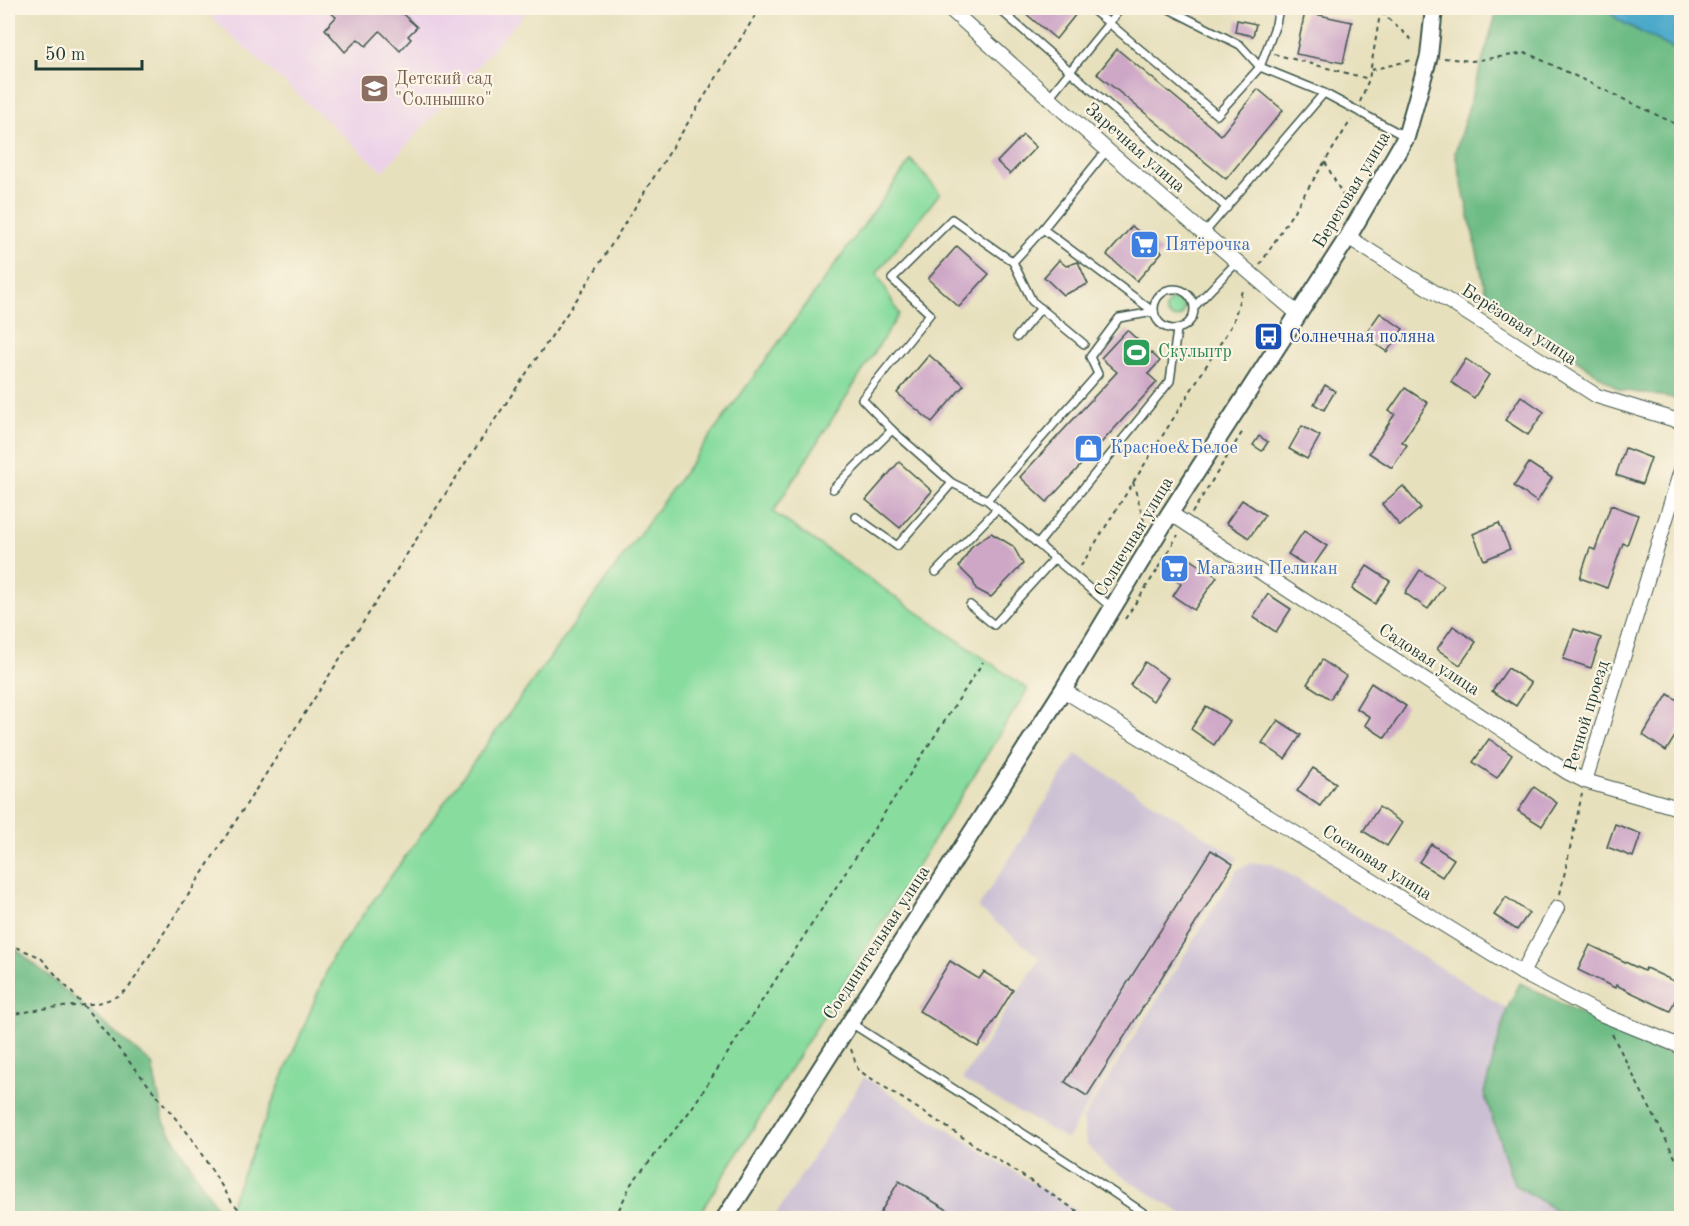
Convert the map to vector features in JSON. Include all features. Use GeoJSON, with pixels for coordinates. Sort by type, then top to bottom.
{"type":"FeatureCollection","features":[{"type":"Feature","properties":{"kind":"street","name":"Заречная улица"},"geometry":{"type":"LineString","coordinates":[[949,8],[1050,96],[1107,150],[1298,314]]}},
{"type":"Feature","properties":{"kind":"street","name":"Береговая улица"},"geometry":{"type":"LineString","coordinates":[[1298,314],[1348,237],[1406,137],[1429,56],[1434,8]]}},
{"type":"Feature","properties":{"kind":"street","name":"Берёзовая улица"},"geometry":{"type":"LineString","coordinates":[[1348,237],[1597,396],[1682,422]]}},
{"type":"Feature","properties":{"kind":"street","name":"Солнечная улица"},"geometry":{"type":"LineString","coordinates":[[1063,690],[1170,513],[1298,314]]}},
{"type":"Feature","properties":{"kind":"street","name":"Речной проезд"},"geometry":{"type":"LineString","coordinates":[[1586,781],[1682,467]]}},
{"type":"Feature","properties":{"kind":"street","name":"Садовая улица"},"geometry":{"type":"LineString","coordinates":[[1170,513],[1567,772],[1586,781],[1682,809]]}},
{"type":"Feature","properties":{"kind":"street","name":"Сосновая улица"},"geometry":{"type":"LineString","coordinates":[[1063,690],[1522,974],[1601,1014],[1682,1047]]}},
{"type":"Feature","properties":{"kind":"street","name":"Соединительная улица"},"geometry":{"type":"LineString","coordinates":[[725,1218],[1063,690]]}},
{"type":"Feature","properties":{"kind":"street"},"geometry":{"type":"LineString","coordinates":[[1522,974],[1557,909]]}},
{"type":"Feature","properties":{"kind":"lane"},"geometry":{"type":"LineString","coordinates":[[998,8],[1227,208]]}},
{"type":"Feature","properties":{"kind":"lane"},"geometry":{"type":"LineString","coordinates":[[1090,8],[1217,115],[1260,67],[1279,8]]}},
{"type":"Feature","properties":{"kind":"lane"},"geometry":{"type":"LineString","coordinates":[[1050,96],[1121,8]]}},
{"type":"Feature","properties":{"kind":"lane"},"geometry":{"type":"LineString","coordinates":[[1167,8],[1240,45],[1260,67],[1324,93],[1406,137]]}},
{"type":"Feature","properties":{"kind":"lane"},"geometry":{"type":"LineString","coordinates":[[1205,232],[1324,93]]}},
{"type":"Feature","properties":{"kind":"lane"},"geometry":{"type":"LineString","coordinates":[[1013,262],[1107,150]]}},
{"type":"Feature","properties":{"kind":"lane"},"geometry":{"type":"LineString","coordinates":[[1084,344],[1032,301],[1013,262],[952,219],[892,279],[930,314],[862,399],[892,430],[952,483],[987,500],[1112,608]]}},
{"type":"Feature","properties":{"kind":"lane"},"geometry":{"type":"LineString","coordinates":[[1043,229],[1154,312],[1162,326],[1177,330],[1191,322],[1195,306],[1238,261]]}},
{"type":"Feature","properties":{"kind":"lane"},"geometry":{"type":"LineString","coordinates":[[1154,312],[1158,297],[1171,288],[1187,292],[1195,306]]}},
{"type":"Feature","properties":{"kind":"lane"},"geometry":{"type":"LineString","coordinates":[[1017,337],[1041,308]]}},
{"type":"Feature","properties":{"kind":"lane"},"geometry":{"type":"LineString","coordinates":[[987,500],[1098,374],[1090,357],[1119,318],[1154,312]]}},
{"type":"Feature","properties":{"kind":"lane"},"geometry":{"type":"LineString","coordinates":[[1038,544],[1170,381],[1177,330]]}},
{"type":"Feature","properties":{"kind":"lane"},"geometry":{"type":"LineString","coordinates":[[833,489],[892,430]]}},
{"type":"Feature","properties":{"kind":"lane"},"geometry":{"type":"LineString","coordinates":[[856,517],[897,546],[952,483]]}},
{"type":"Feature","properties":{"kind":"lane"},"geometry":{"type":"LineString","coordinates":[[936,572],[998,509]]}},
{"type":"Feature","properties":{"kind":"lane"},"geometry":{"type":"LineString","coordinates":[[970,605],[994,625],[1055,558]]}},
{"type":"Feature","properties":{"kind":"lane"},"geometry":{"type":"LineString","coordinates":[[849,1022],[1151,1218]]}},
{"type":"Feature","properties":{"kind":"path"},"geometry":{"type":"LineString","coordinates":[[8,1014],[23,1014],[48,1008],[110,1000],[128,989],[465,465],[583,290],[760,8]]}},
{"type":"Feature","properties":{"kind":"path"},"geometry":{"type":"LineString","coordinates":[[1364,8],[1381,12],[1429,56]]}},
{"type":"Feature","properties":{"kind":"path"},"geometry":{"type":"LineString","coordinates":[[1254,275],[1357,111],[1369,79],[1381,8]]}},
{"type":"Feature","properties":{"kind":"path"},"geometry":{"type":"LineString","coordinates":[[1266,51],[1369,79]]}},
{"type":"Feature","properties":{"kind":"path"},"geometry":{"type":"LineString","coordinates":[[1371,70],[1429,56],[1472,61],[1527,54],[1682,127]]}},
{"type":"Feature","properties":{"kind":"path"},"geometry":{"type":"LineString","coordinates":[[1325,162],[1357,222]]}},
{"type":"Feature","properties":{"kind":"path"},"geometry":{"type":"LineString","coordinates":[[1074,575],[1233,323],[1243,287]]}},
{"type":"Feature","properties":{"kind":"path"},"geometry":{"type":"LineString","coordinates":[[1119,628],[1158,568]]}},
{"type":"Feature","properties":{"kind":"path"},"geometry":{"type":"LineString","coordinates":[[615,1218],[631,1184],[690,1111],[983,662]]}},
{"type":"Feature","properties":{"kind":"path","name":"Речной проезд"},"geometry":{"type":"LineString","coordinates":[[1557,909],[1586,781]]}},
{"type":"Feature","properties":{"kind":"path"},"geometry":{"type":"LineString","coordinates":[[8,944],[40,957],[84,1005],[190,1136],[232,1202],[247,1218]]}},
{"type":"Feature","properties":{"kind":"path"},"geometry":{"type":"LineString","coordinates":[[1601,1014],[1682,1171]]}},
{"type":"Feature","properties":{"kind":"path"},"geometry":{"type":"LineString","coordinates":[[851,1048],[858,1070],[1088,1218]]}},
{"type":"Feature","properties":{"kind":"shaded area","name":"Детский сад \"Солнышко\""},"geometry":{"type":"Polygon","coordinates":[[[201,8],[530,8],[383,171],[201,8]]]}},
{"type":"Feature","properties":{"kind":"shaded area"},"geometry":{"type":"Polygon","coordinates":[[[1076,754],[1238,857],[1067,1139],[962,1080],[1040,958],[978,908],[1076,754]]]}},
{"type":"Feature","properties":{"kind":"shaded area"},"geometry":{"type":"Polygon","coordinates":[[[1251,863],[1271,863],[1507,1009],[1484,1093],[1514,1184],[1568,1218],[1189,1218],[1106,1166],[1086,1144],[1083,1119],[1237,870],[1251,863]]]}},
{"type":"Feature","properties":{"kind":"shaded area"},"geometry":{"type":"Polygon","coordinates":[[[864,1077],[1088,1218],[774,1218],[864,1077]]]}},
{"type":"Feature","properties":{"kind":"green space"},"geometry":{"type":"Polygon","coordinates":[[[1498,8],[1604,8],[1620,21],[1681,53],[1681,399],[1620,390],[1487,297],[1455,153],[1498,8]]]}},
{"type":"Feature","properties":{"kind":"green space"},"geometry":{"type":"Polygon","coordinates":[[[911,160],[940,193],[877,273],[899,314],[773,512],[1028,689],[697,1218],[240,1218],[229,1207],[333,956],[911,160]]]}},
{"type":"Feature","properties":{"kind":"green space"},"geometry":{"type":"Polygon","coordinates":[[[1175,300],[1181,303],[1184,309],[1181,315],[1175,318],[1169,315],[1166,309],[1169,303],[1175,300]]]}},
{"type":"Feature","properties":{"kind":"green space"},"geometry":{"type":"Polygon","coordinates":[[[8,942],[152,1064],[164,1122],[223,1218],[8,1218],[8,942]]]}},
{"type":"Feature","properties":{"kind":"green space"},"geometry":{"type":"Polygon","coordinates":[[[1520,983],[1646,1046],[1681,1059],[1681,1218],[1568,1218],[1514,1184],[1484,1093],[1507,1009],[1520,983]]]}},
{"type":"Feature","properties":{"kind":"water"},"geometry":{"type":"Polygon","coordinates":[[[1604,8],[1681,8],[1681,53],[1620,21],[1604,8]]]}},
{"type":"Feature","properties":{"kind":"building"},"geometry":{"type":"Polygon","coordinates":[[[325,8],[396,8],[417,27],[408,36],[411,39],[400,51],[380,31],[366,46],[358,39],[345,52],[325,29],[336,17],[325,8]]]}},
{"type":"Feature","properties":{"kind":"building"},"geometry":{"type":"Polygon","coordinates":[[[1019,8],[1069,8],[1076,14],[1056,39],[1019,8]]]}},
{"type":"Feature","properties":{"kind":"building"},"geometry":{"type":"Polygon","coordinates":[[[1305,12],[1352,22],[1343,63],[1296,54],[1305,12]]]}},
{"type":"Feature","properties":{"kind":"building"},"geometry":{"type":"Polygon","coordinates":[[[1237,20],[1256,24],[1253,36],[1235,32],[1237,20]]]}},
{"type":"Feature","properties":{"kind":"building"},"geometry":{"type":"Polygon","coordinates":[[[1117,49],[1221,135],[1258,89],[1283,110],[1226,179],[1097,74],[1117,49]]]}},
{"type":"Feature","properties":{"kind":"building"},"geometry":{"type":"Polygon","coordinates":[[[1023,135],[1036,147],[1010,174],[997,162],[1023,135]]]}},
{"type":"Feature","properties":{"kind":"building"},"geometry":{"type":"Polygon","coordinates":[[[1132,226],[1162,252],[1137,281],[1107,255],[1132,226]]]}},
{"type":"Feature","properties":{"kind":"building"},"geometry":{"type":"Polygon","coordinates":[[[957,246],[989,274],[959,307],[928,279],[957,246]]]}},
{"type":"Feature","properties":{"kind":"building"},"geometry":{"type":"Polygon","coordinates":[[[1059,260],[1066,266],[1078,262],[1088,284],[1063,295],[1044,277],[1059,260]]]}},
{"type":"Feature","properties":{"kind":"building"},"geometry":{"type":"Polygon","coordinates":[[[1380,313],[1403,329],[1387,352],[1364,336],[1380,313]]]}},
{"type":"Feature","properties":{"kind":"building"},"geometry":{"type":"Polygon","coordinates":[[[1127,330],[1160,361],[1148,374],[1157,382],[1047,502],[1020,477],[1117,372],[1101,358],[1127,330]]]}},
{"type":"Feature","properties":{"kind":"building"},"geometry":{"type":"Polygon","coordinates":[[[929,355],[964,385],[932,422],[897,393],[929,355]]]}},
{"type":"Feature","properties":{"kind":"building"},"geometry":{"type":"Polygon","coordinates":[[[1466,359],[1489,375],[1474,398],[1451,382],[1466,359]]]}},
{"type":"Feature","properties":{"kind":"building"},"geometry":{"type":"Polygon","coordinates":[[[1325,385],[1335,391],[1324,410],[1314,404],[1325,385]]]}},
{"type":"Feature","properties":{"kind":"building"},"geometry":{"type":"Polygon","coordinates":[[[1405,388],[1428,403],[1402,442],[1407,445],[1392,468],[1369,453],[1395,414],[1389,411],[1405,388]]]}},
{"type":"Feature","properties":{"kind":"building"},"geometry":{"type":"Polygon","coordinates":[[[1521,396],[1544,412],[1528,435],[1505,420],[1521,396]]]}},
{"type":"Feature","properties":{"kind":"building"},"geometry":{"type":"Polygon","coordinates":[[[1302,426],[1320,436],[1307,459],[1289,449],[1302,426]]]}},
{"type":"Feature","properties":{"kind":"building"},"geometry":{"type":"Polygon","coordinates":[[[1259,436],[1268,442],[1262,451],[1253,445],[1259,436]]]}},
{"type":"Feature","properties":{"kind":"building"},"geometry":{"type":"Polygon","coordinates":[[[1625,448],[1651,458],[1642,484],[1616,475],[1625,448]]]}},
{"type":"Feature","properties":{"kind":"building"},"geometry":{"type":"Polygon","coordinates":[[[899,462],[932,491],[900,528],[866,500],[899,462]]]}},
{"type":"Feature","properties":{"kind":"building"},"geometry":{"type":"Polygon","coordinates":[[[1529,463],[1552,478],[1537,502],[1514,486],[1529,463]]]}},
{"type":"Feature","properties":{"kind":"building"},"geometry":{"type":"Polygon","coordinates":[[[1403,486],[1421,508],[1400,526],[1382,504],[1403,486]]]}},
{"type":"Feature","properties":{"kind":"building"},"geometry":{"type":"Polygon","coordinates":[[[1242,500],[1265,515],[1249,538],[1226,523],[1242,500]]]}},
{"type":"Feature","properties":{"kind":"building"},"geometry":{"type":"Polygon","coordinates":[[[1611,505],[1638,515],[1627,545],[1623,543],[1607,588],[1580,578],[1590,548],[1595,550],[1611,505]]]}},
{"type":"Feature","properties":{"kind":"building"},"geometry":{"type":"Polygon","coordinates":[[[1499,523],[1510,549],[1484,560],[1473,534],[1499,523]]]}},
{"type":"Feature","properties":{"kind":"building"},"geometry":{"type":"Polygon","coordinates":[[[1304,531],[1327,546],[1311,569],[1288,554],[1304,531]]]}},
{"type":"Feature","properties":{"kind":"building"},"geometry":{"type":"Polygon","coordinates":[[[991,533],[1013,546],[1023,564],[991,597],[976,589],[973,581],[959,567],[972,546],[991,533]]]}},
{"type":"Feature","properties":{"kind":"building"},"geometry":{"type":"Polygon","coordinates":[[[1184,555],[1217,577],[1194,610],[1173,596],[1181,584],[1170,576],[1184,555]]]}},
{"type":"Feature","properties":{"kind":"building"},"geometry":{"type":"Polygon","coordinates":[[[1367,566],[1390,581],[1375,604],[1352,589],[1367,566]]]}},
{"type":"Feature","properties":{"kind":"building"},"geometry":{"type":"Polygon","coordinates":[[[1420,570],[1444,586],[1428,609],[1405,593],[1420,570]]]}},
{"type":"Feature","properties":{"kind":"building"},"geometry":{"type":"Polygon","coordinates":[[[1268,594],[1291,609],[1276,632],[1253,617],[1268,594]]]}},
{"type":"Feature","properties":{"kind":"building"},"geometry":{"type":"Polygon","coordinates":[[[1453,626],[1476,642],[1460,665],[1437,649],[1453,626]]]}},
{"type":"Feature","properties":{"kind":"building"},"geometry":{"type":"Polygon","coordinates":[[[1574,629],[1601,638],[1591,668],[1563,659],[1574,629]]]}},
{"type":"Feature","properties":{"kind":"building"},"geometry":{"type":"Polygon","coordinates":[[[1322,660],[1346,676],[1330,699],[1307,684],[1322,660]]]}},
{"type":"Feature","properties":{"kind":"building"},"geometry":{"type":"Polygon","coordinates":[[[1145,662],[1168,678],[1153,701],[1130,685],[1145,662]]]}},
{"type":"Feature","properties":{"kind":"building"},"geometry":{"type":"Polygon","coordinates":[[[1508,668],[1531,683],[1516,706],[1492,691],[1508,668]]]}},
{"type":"Feature","properties":{"kind":"building"},"geometry":{"type":"Polygon","coordinates":[[[1371,683],[1406,706],[1385,738],[1365,725],[1370,717],[1356,708],[1371,683]]]}},
{"type":"Feature","properties":{"kind":"building"},"geometry":{"type":"Polygon","coordinates":[[[1668,694],[1682,703],[1682,725],[1666,751],[1643,735],[1668,694]]]}},
{"type":"Feature","properties":{"kind":"building"},"geometry":{"type":"Polygon","coordinates":[[[1206,706],[1230,721],[1214,745],[1191,729],[1206,706]]]}},
{"type":"Feature","properties":{"kind":"building"},"geometry":{"type":"Polygon","coordinates":[[[1278,720],[1301,735],[1285,759],[1262,743],[1278,720]]]}},
{"type":"Feature","properties":{"kind":"building"},"geometry":{"type":"Polygon","coordinates":[[[1489,739],[1512,755],[1497,778],[1473,762],[1489,739]]]}},
{"type":"Feature","properties":{"kind":"building"},"geometry":{"type":"Polygon","coordinates":[[[1313,768],[1336,783],[1320,806],[1297,791],[1313,768]]]}},
{"type":"Feature","properties":{"kind":"building"},"geometry":{"type":"Polygon","coordinates":[[[1534,787],[1557,803],[1542,826],[1518,811],[1534,787]]]}},
{"type":"Feature","properties":{"kind":"building"},"geometry":{"type":"Polygon","coordinates":[[[1379,807],[1402,823],[1387,846],[1363,831],[1379,807]]]}},
{"type":"Feature","properties":{"kind":"building"},"geometry":{"type":"Polygon","coordinates":[[[1615,824],[1641,834],[1633,857],[1607,847],[1615,824]]]}},
{"type":"Feature","properties":{"kind":"building"},"geometry":{"type":"Polygon","coordinates":[[[1431,844],[1454,859],[1442,877],[1419,862],[1431,844]]]}},
{"type":"Feature","properties":{"kind":"building"},"geometry":{"type":"Polygon","coordinates":[[[1211,850],[1233,864],[1087,1096],[1065,1082],[1211,850]]]}},
{"type":"Feature","properties":{"kind":"building"},"geometry":{"type":"Polygon","coordinates":[[[1506,897],[1529,913],[1517,930],[1494,915],[1506,897]]]}},
{"type":"Feature","properties":{"kind":"building"},"geometry":{"type":"Polygon","coordinates":[[[1590,945],[1644,971],[1646,968],[1682,985],[1670,1011],[1578,970],[1590,945]]]}},
{"type":"Feature","properties":{"kind":"building"},"geometry":{"type":"Polygon","coordinates":[[[950,961],[979,979],[984,972],[1013,990],[978,1047],[919,1011],[950,961]]]}},
{"type":"Feature","properties":{"kind":"building"},"geometry":{"type":"Polygon","coordinates":[[[899,1181],[961,1218],[877,1218],[899,1181]]]}},
{"type":"Feature","properties":{"kind":"place","name":"Детский сад \"Солнышко\""},"geometry":{"type":"Point","coordinates":[374,89]}},
{"type":"Feature","properties":{"kind":"place","name":"Пятёрочка"},"geometry":{"type":"Point","coordinates":[1144,245]}},
{"type":"Feature","properties":{"kind":"place","name":"Солнечная поляна"},"geometry":{"type":"Point","coordinates":[1268,337]}},
{"type":"Feature","properties":{"kind":"place","name":"Скульптр"},"geometry":{"type":"Point","coordinates":[1137,352]}},
{"type":"Feature","properties":{"kind":"place","name":"Красное&Белое"},"geometry":{"type":"Point","coordinates":[1089,448]}},
{"type":"Feature","properties":{"kind":"place","name":"Магазин Пеликан"},"geometry":{"type":"Point","coordinates":[1175,569]}}]}
